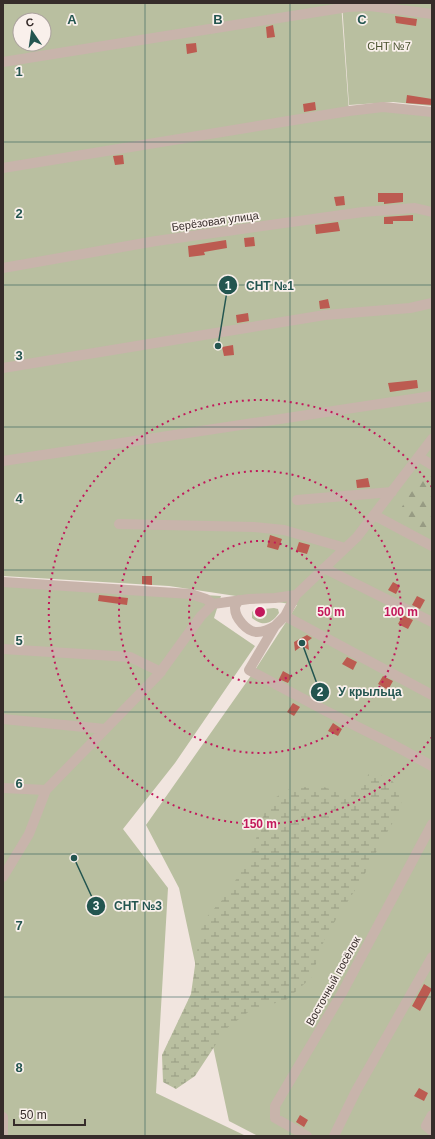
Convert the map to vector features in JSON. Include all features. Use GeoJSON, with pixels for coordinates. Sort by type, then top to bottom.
{"type":"FeatureCollection","features":[{"type":"Feature","properties":{"kind":"street"},"geometry":{"type":"LineString","coordinates":[[3,62],[348,7],[370,6],[432,14]]}},
{"type":"Feature","properties":{"kind":"street"},"geometry":{"type":"LineString","coordinates":[[3,168],[349,110],[383,108],[432,112]]}},
{"type":"Feature","properties":{"kind":"street","name":"Берёзовая улица"},"geometry":{"type":"LineString","coordinates":[[3,268],[156,241],[363,212],[415,208],[432,212]]}},
{"type":"Feature","properties":{"kind":"street"},"geometry":{"type":"LineString","coordinates":[[3,368],[325,315],[410,308],[432,303]]}},
{"type":"Feature","properties":{"kind":"street"},"geometry":{"type":"LineString","coordinates":[[3,461],[432,396]]}},
{"type":"Feature","properties":{"kind":"street"},"geometry":{"type":"LineString","coordinates":[[432,439],[357,537],[296,595],[286,616],[275,626],[249,670],[432,766]]}},
{"type":"Feature","properties":{"kind":"street"},"geometry":{"type":"LineString","coordinates":[[419,457],[432,465]]}},
{"type":"Feature","properties":{"kind":"street"},"geometry":{"type":"LineString","coordinates":[[297,500],[392,492]]}},
{"type":"Feature","properties":{"kind":"street"},"geometry":{"type":"LineString","coordinates":[[374,515],[432,546]]}},
{"type":"Feature","properties":{"kind":"street"},"geometry":{"type":"LineString","coordinates":[[119,524],[254,527],[284,530],[345,548]]}},
{"type":"Feature","properties":{"kind":"street"},"geometry":{"type":"LineString","coordinates":[[324,568],[432,622]]}},
{"type":"Feature","properties":{"kind":"street"},"geometry":{"type":"LineString","coordinates":[[3,582],[191,594],[206,599],[213,604]]}},
{"type":"Feature","properties":{"kind":"street"},"geometry":{"type":"LineString","coordinates":[[3,876],[29,834],[46,790],[161,672],[201,616],[213,604],[296,595]]}},
{"type":"Feature","properties":{"kind":"street"},"geometry":{"type":"LineString","coordinates":[[239,600],[235,606],[235,613],[238,619],[248,629],[256,632],[275,626]]}},
{"type":"Feature","properties":{"kind":"street"},"geometry":{"type":"LineString","coordinates":[[286,616],[432,695]]}},
{"type":"Feature","properties":{"kind":"street"},"geometry":{"type":"LineString","coordinates":[[3,649],[130,657],[161,672]]}},
{"type":"Feature","properties":{"kind":"street"},"geometry":{"type":"LineString","coordinates":[[3,718],[105,729]]}},
{"type":"Feature","properties":{"kind":"street"},"geometry":{"type":"LineString","coordinates":[[3,788],[46,790]]}},
{"type":"Feature","properties":{"kind":"street","name":"Восточный посёлок"},"geometry":{"type":"LineString","coordinates":[[307,1136],[275,1118],[274,1106],[342,993],[432,824]]}},
{"type":"Feature","properties":{"kind":"street"},"geometry":{"type":"LineString","coordinates":[[334,1136],[356,1091],[432,957]]}},
{"type":"Feature","properties":{"kind":"street"},"geometry":{"type":"LineString","coordinates":[[432,1115],[426,1126],[432,1132]]}},
{"type":"Feature","properties":{"kind":"street"},"geometry":{"type":"LineString","coordinates":[[3,1117],[3,1136]]}},
{"type":"Feature","properties":{"kind":"green space"},"geometry":{"type":"Polygon","coordinates":[[[3,3],[341,3],[349,112],[384,109],[432,115],[432,1136],[258,1136],[229,1121],[179,888],[146,825],[255,670],[297,605],[169,586],[3,576],[3,3]]]}},
{"type":"Feature","properties":{"kind":"green space","name":"СНТ №7"},"geometry":{"type":"Polygon","coordinates":[[[342,3],[432,3],[432,106],[393,102],[349,105],[342,3]]]}},
{"type":"Feature","properties":{"kind":"green space"},"geometry":{"type":"Polygon","coordinates":[[[426,469],[432,472],[432,536],[398,513],[426,469]]]}},
{"type":"Feature","properties":{"kind":"green space"},"geometry":{"type":"Polygon","coordinates":[[[3,583],[221,596],[214,618],[255,646],[175,763],[123,829],[168,888],[156,1093],[246,1136],[3,1136],[3,583]]]}},
{"type":"Feature","properties":{"kind":"green space"},"geometry":{"type":"Polygon","coordinates":[[[278,609],[279,613],[270,622],[260,623],[252,618],[252,612],[254,610],[278,609]]]}},
{"type":"Feature","properties":{"kind":"green space"},"geometry":{"type":"Polygon","coordinates":[[[370,771],[392,780],[402,798],[400,810],[361,881],[326,935],[311,978],[286,1000],[251,1010],[226,1029],[195,1076],[176,1089],[163,1082],[162,1055],[191,994],[198,944],[203,921],[223,899],[249,860],[264,814],[273,799],[291,788],[321,786],[348,795],[364,783],[370,771]]]}},
{"type":"Feature","properties":{"kind":"building"},"geometry":{"type":"Polygon","coordinates":[[[395,16],[417,19],[416,26],[396,23],[395,16]]]}},
{"type":"Feature","properties":{"kind":"building"},"geometry":{"type":"Polygon","coordinates":[[[273,25],[275,37],[267,38],[266,27],[273,25]]]}},
{"type":"Feature","properties":{"kind":"building"},"geometry":{"type":"Polygon","coordinates":[[[196,43],[197,52],[187,54],[186,44],[196,43]]]}},
{"type":"Feature","properties":{"kind":"building"},"geometry":{"type":"Polygon","coordinates":[[[407,95],[432,99],[432,105],[406,103],[407,95]]]}},
{"type":"Feature","properties":{"kind":"building"},"geometry":{"type":"Polygon","coordinates":[[[315,102],[316,110],[304,112],[303,104],[315,102]]]}},
{"type":"Feature","properties":{"kind":"building"},"geometry":{"type":"Polygon","coordinates":[[[123,155],[124,164],[115,165],[113,156],[123,155]]]}},
{"type":"Feature","properties":{"kind":"building"},"geometry":{"type":"Polygon","coordinates":[[[378,193],[403,193],[403,202],[384,204],[384,202],[378,202],[378,193]]]}},
{"type":"Feature","properties":{"kind":"building"},"geometry":{"type":"Polygon","coordinates":[[[344,196],[345,205],[336,206],[334,197],[344,196]]]}},
{"type":"Feature","properties":{"kind":"building"},"geometry":{"type":"Polygon","coordinates":[[[413,215],[413,221],[393,221],[393,224],[384,224],[384,217],[413,215]]]}},
{"type":"Feature","properties":{"kind":"building"},"geometry":{"type":"Polygon","coordinates":[[[338,222],[340,231],[316,234],[315,225],[338,222]]]}},
{"type":"Feature","properties":{"kind":"building"},"geometry":{"type":"Polygon","coordinates":[[[254,237],[255,246],[245,247],[244,238],[254,237]]]}},
{"type":"Feature","properties":{"kind":"building"},"geometry":{"type":"Polygon","coordinates":[[[226,240],[227,248],[204,252],[205,255],[189,257],[188,246],[226,240]]]}},
{"type":"Feature","properties":{"kind":"building"},"geometry":{"type":"Polygon","coordinates":[[[328,299],[330,308],[320,309],[319,301],[328,299]]]}},
{"type":"Feature","properties":{"kind":"building"},"geometry":{"type":"Polygon","coordinates":[[[248,313],[249,321],[237,323],[236,315],[248,313]]]}},
{"type":"Feature","properties":{"kind":"building"},"geometry":{"type":"Polygon","coordinates":[[[233,345],[234,355],[224,356],[222,347],[233,345]]]}},
{"type":"Feature","properties":{"kind":"building"},"geometry":{"type":"Polygon","coordinates":[[[417,380],[418,388],[390,392],[388,383],[417,380]]]}},
{"type":"Feature","properties":{"kind":"building"},"geometry":{"type":"Polygon","coordinates":[[[368,478],[370,487],[357,488],[356,480],[368,478]]]}},
{"type":"Feature","properties":{"kind":"building"},"geometry":{"type":"Polygon","coordinates":[[[270,535],[282,539],[278,550],[267,547],[270,535]]]}},
{"type":"Feature","properties":{"kind":"building"},"geometry":{"type":"Polygon","coordinates":[[[299,542],[310,545],[307,554],[296,551],[299,542]]]}},
{"type":"Feature","properties":{"kind":"building"},"geometry":{"type":"Polygon","coordinates":[[[142,576],[152,576],[152,585],[142,584],[142,576]]]}},
{"type":"Feature","properties":{"kind":"building"},"geometry":{"type":"Polygon","coordinates":[[[393,582],[400,586],[396,594],[388,590],[393,582]]]}},
{"type":"Feature","properties":{"kind":"building"},"geometry":{"type":"Polygon","coordinates":[[[99,595],[128,598],[127,605],[98,601],[99,595]]]}},
{"type":"Feature","properties":{"kind":"building"},"geometry":{"type":"Polygon","coordinates":[[[417,596],[425,600],[420,609],[412,605],[417,596]]]}},
{"type":"Feature","properties":{"kind":"building"},"geometry":{"type":"Polygon","coordinates":[[[403,615],[413,620],[408,629],[398,624],[403,615]]]}},
{"type":"Feature","properties":{"kind":"building"},"geometry":{"type":"Polygon","coordinates":[[[307,635],[312,638],[308,641],[309,650],[302,646],[295,651],[294,642],[307,635]]]}},
{"type":"Feature","properties":{"kind":"building"},"geometry":{"type":"Polygon","coordinates":[[[347,657],[357,662],[353,670],[342,664],[347,657]]]}},
{"type":"Feature","properties":{"kind":"building"},"geometry":{"type":"Polygon","coordinates":[[[283,671],[292,676],[288,683],[279,679],[283,671]]]}},
{"type":"Feature","properties":{"kind":"building"},"geometry":{"type":"Polygon","coordinates":[[[383,676],[393,681],[388,690],[378,684],[383,676]]]}},
{"type":"Feature","properties":{"kind":"building"},"geometry":{"type":"Polygon","coordinates":[[[293,703],[300,707],[294,716],[287,712],[293,703]]]}},
{"type":"Feature","properties":{"kind":"building"},"geometry":{"type":"Polygon","coordinates":[[[333,723],[342,729],[338,736],[328,731],[333,723]]]}},
{"type":"Feature","properties":{"kind":"building"},"geometry":{"type":"Polygon","coordinates":[[[424,984],[432,989],[420,1011],[412,1006],[424,984]]]}},
{"type":"Feature","properties":{"kind":"building"},"geometry":{"type":"Polygon","coordinates":[[[419,1088],[428,1093],[424,1101],[414,1096],[419,1088]]]}},
{"type":"Feature","properties":{"kind":"building"},"geometry":{"type":"Polygon","coordinates":[[[300,1115],[308,1120],[304,1127],[296,1122],[300,1115]]]}},
{"type":"Feature","properties":{"kind":"place","name":"СНТ №1"},"geometry":{"type":"Point","coordinates":[218,346]}},
{"type":"Feature","properties":{"kind":"place","name":"У крыльца"},"geometry":{"type":"Point","coordinates":[302,643]}},
{"type":"Feature","properties":{"kind":"place","name":"СНТ №3"},"geometry":{"type":"Point","coordinates":[74,858]}}]}
